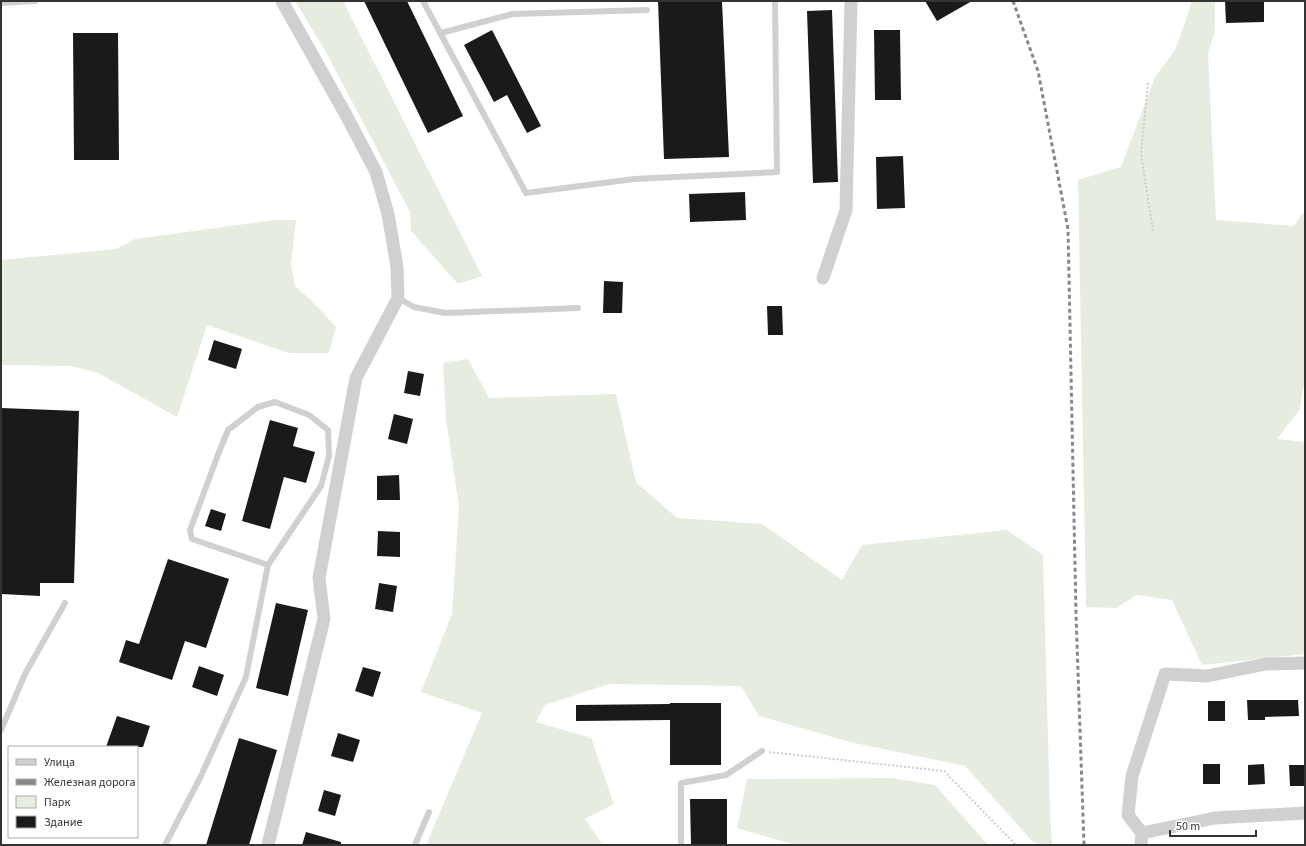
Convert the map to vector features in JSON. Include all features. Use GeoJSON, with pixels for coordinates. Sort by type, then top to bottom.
{"type":"FeatureCollection","features":[{"type":"Feature","properties":{"kind":"street"},"geometry":{"type":"LineString","coordinates":[[268,845],[324,619],[319,578],[356,378],[398,298],[396,259],[388,214],[376,172],[282,1]]}},
{"type":"Feature","properties":{"kind":"street"},"geometry":{"type":"LineString","coordinates":[[823,278],[846,210],[851,1]]}},
{"type":"Feature","properties":{"kind":"street"},"geometry":{"type":"LineString","coordinates":[[1305,663],[1266,664],[1207,676],[1165,674],[1132,776],[1128,815],[1142,839],[1216,818],[1305,813]]}},
{"type":"Feature","properties":{"kind":"lane"},"geometry":{"type":"LineString","coordinates":[[1,3],[35,1]]}},
{"type":"Feature","properties":{"kind":"lane"},"geometry":{"type":"LineString","coordinates":[[423,1],[526,193],[634,179],[777,172],[775,1]]}},
{"type":"Feature","properties":{"kind":"lane"},"geometry":{"type":"LineString","coordinates":[[441,33],[512,14],[647,10]]}},
{"type":"Feature","properties":{"kind":"lane"},"geometry":{"type":"LineString","coordinates":[[398,298],[414,307],[445,313],[578,308]]}},
{"type":"Feature","properties":{"kind":"lane"},"geometry":{"type":"LineString","coordinates":[[165,845],[200,778],[246,677],[268,565],[321,486],[329,456],[328,430],[309,415],[275,402],[258,407],[228,430],[218,452],[190,530],[192,539],[268,565]]}},
{"type":"Feature","properties":{"kind":"lane"},"geometry":{"type":"LineString","coordinates":[[1,730],[25,674],[66,603]]}},
{"type":"Feature","properties":{"kind":"lane"},"geometry":{"type":"LineString","coordinates":[[681,845],[681,783],[726,775],[762,751]]}},
{"type":"Feature","properties":{"kind":"lane"},"geometry":{"type":"LineString","coordinates":[[415,845],[430,812]]}},
{"type":"Feature","properties":{"kind":"path"},"geometry":{"type":"LineString","coordinates":[[1148,83],[1141,154],[1153,231]]}},
{"type":"Feature","properties":{"kind":"path"},"geometry":{"type":"LineString","coordinates":[[762,751],[944,771],[1016,845]]}},
{"type":"Feature","properties":{"kind":"green space"},"geometry":{"type":"Polygon","coordinates":[[[295,1],[343,1],[482,276],[458,284],[411,231],[410,212],[326,52],[295,1]]]}},
{"type":"Feature","properties":{"kind":"green space"},"geometry":{"type":"Polygon","coordinates":[[[1191,1],[1215,1],[1215,30],[1208,55],[1216,220],[1294,226],[1302,214],[1305,213],[1305,376],[1300,409],[1277,439],[1305,442],[1305,654],[1202,665],[1172,600],[1136,595],[1117,608],[1086,607],[1078,180],[1121,167],[1155,77],[1175,50],[1190,8],[1191,1]]]}},
{"type":"Feature","properties":{"kind":"green space"},"geometry":{"type":"Polygon","coordinates":[[[274,220],[296,220],[291,264],[295,286],[315,304],[336,327],[329,353],[289,353],[207,325],[177,417],[98,373],[71,366],[1,365],[1,260],[116,249],[135,239],[274,220]]]}},
{"type":"Feature","properties":{"kind":"green space"},"geometry":{"type":"Polygon","coordinates":[[[468,359],[489,398],[616,394],[636,482],[677,518],[762,524],[842,580],[862,545],[1007,530],[1043,555],[1052,845],[1038,845],[1032,841],[965,766],[850,742],[759,716],[741,686],[609,684],[545,705],[536,722],[591,738],[614,804],[585,819],[603,845],[426,845],[482,713],[421,692],[452,614],[459,506],[446,419],[443,363],[468,359]]]}},
{"type":"Feature","properties":{"kind":"green space"},"geometry":{"type":"Polygon","coordinates":[[[892,778],[935,785],[988,845],[795,845],[737,828],[747,779],[892,778]]]}},
{"type":"Feature","properties":{"kind":"building"},"geometry":{"type":"Polygon","coordinates":[[[364,1],[407,1],[463,116],[428,133],[364,1]]]}},
{"type":"Feature","properties":{"kind":"building"},"geometry":{"type":"Polygon","coordinates":[[[658,1],[722,1],[729,157],[664,159],[658,1]]]}},
{"type":"Feature","properties":{"kind":"building"},"geometry":{"type":"Polygon","coordinates":[[[925,1],[972,1],[937,21],[925,1]]]}},
{"type":"Feature","properties":{"kind":"building"},"geometry":{"type":"Polygon","coordinates":[[[1225,1],[1264,1],[1264,22],[1226,23],[1225,1]]]}},
{"type":"Feature","properties":{"kind":"building"},"geometry":{"type":"Polygon","coordinates":[[[832,10],[838,182],[813,183],[807,11],[832,10]]]}},
{"type":"Feature","properties":{"kind":"building"},"geometry":{"type":"Polygon","coordinates":[[[492,30],[541,126],[527,133],[507,95],[494,102],[464,45],[492,30]]]}},
{"type":"Feature","properties":{"kind":"building"},"geometry":{"type":"Polygon","coordinates":[[[874,30],[900,30],[901,100],[875,100],[874,30]]]}},
{"type":"Feature","properties":{"kind":"building"},"geometry":{"type":"Polygon","coordinates":[[[73,33],[118,33],[119,160],[74,160],[73,33]]]}},
{"type":"Feature","properties":{"kind":"building"},"geometry":{"type":"Polygon","coordinates":[[[903,156],[905,208],[877,209],[876,157],[903,156]]]}},
{"type":"Feature","properties":{"kind":"building"},"geometry":{"type":"Polygon","coordinates":[[[745,192],[746,220],[690,222],[689,194],[745,192]]]}},
{"type":"Feature","properties":{"kind":"building"},"geometry":{"type":"Polygon","coordinates":[[[604,281],[623,282],[622,313],[603,313],[604,281]]]}},
{"type":"Feature","properties":{"kind":"building"},"geometry":{"type":"Polygon","coordinates":[[[767,306],[782,306],[783,335],[768,335],[767,306]]]}},
{"type":"Feature","properties":{"kind":"building"},"geometry":{"type":"Polygon","coordinates":[[[214,340],[242,349],[236,369],[208,360],[214,340]]]}},
{"type":"Feature","properties":{"kind":"building"},"geometry":{"type":"Polygon","coordinates":[[[408,371],[424,374],[420,396],[404,393],[408,371]]]}},
{"type":"Feature","properties":{"kind":"building"},"geometry":{"type":"Polygon","coordinates":[[[1,408],[79,411],[74,583],[40,583],[40,596],[1,594],[1,408]]]}},
{"type":"Feature","properties":{"kind":"building"},"geometry":{"type":"Polygon","coordinates":[[[394,414],[413,419],[407,444],[388,439],[394,414]]]}},
{"type":"Feature","properties":{"kind":"building"},"geometry":{"type":"Polygon","coordinates":[[[270,420],[298,428],[293,446],[315,452],[306,483],[284,477],[270,529],[242,521],[270,420]]]}},
{"type":"Feature","properties":{"kind":"building"},"geometry":{"type":"Polygon","coordinates":[[[399,475],[400,500],[377,500],[377,476],[399,475]]]}},
{"type":"Feature","properties":{"kind":"building"},"geometry":{"type":"Polygon","coordinates":[[[211,509],[226,514],[221,531],[205,526],[211,509]]]}},
{"type":"Feature","properties":{"kind":"building"},"geometry":{"type":"Polygon","coordinates":[[[378,531],[400,532],[400,557],[377,556],[378,531]]]}},
{"type":"Feature","properties":{"kind":"building"},"geometry":{"type":"Polygon","coordinates":[[[168,559],[229,579],[206,648],[185,641],[172,680],[119,662],[126,640],[139,644],[168,559]]]}},
{"type":"Feature","properties":{"kind":"building"},"geometry":{"type":"Polygon","coordinates":[[[379,583],[397,586],[393,612],[375,609],[379,583]]]}},
{"type":"Feature","properties":{"kind":"building"},"geometry":{"type":"Polygon","coordinates":[[[276,603],[308,610],[288,696],[256,688],[276,603]]]}},
{"type":"Feature","properties":{"kind":"building"},"geometry":{"type":"Polygon","coordinates":[[[199,666],[224,675],[217,696],[192,687],[199,666]]]}},
{"type":"Feature","properties":{"kind":"building"},"geometry":{"type":"Polygon","coordinates":[[[363,667],[381,672],[373,697],[355,691],[363,667]]]}},
{"type":"Feature","properties":{"kind":"building"},"geometry":{"type":"Polygon","coordinates":[[[1247,700],[1298,700],[1299,716],[1265,717],[1265,720],[1248,720],[1247,700]]]}},
{"type":"Feature","properties":{"kind":"building"},"geometry":{"type":"Polygon","coordinates":[[[1208,701],[1225,701],[1225,721],[1208,721],[1208,701]]]}},
{"type":"Feature","properties":{"kind":"building"},"geometry":{"type":"Polygon","coordinates":[[[721,703],[721,765],[670,765],[670,720],[576,721],[576,705],[721,703]]]}},
{"type":"Feature","properties":{"kind":"building"},"geometry":{"type":"Polygon","coordinates":[[[117,716],[150,726],[143,747],[106,746],[117,716]]]}},
{"type":"Feature","properties":{"kind":"building"},"geometry":{"type":"Polygon","coordinates":[[[338,733],[360,740],[353,762],[331,756],[338,733]]]}},
{"type":"Feature","properties":{"kind":"building"},"geometry":{"type":"Polygon","coordinates":[[[239,738],[277,750],[249,845],[206,845],[239,738]]]}},
{"type":"Feature","properties":{"kind":"building"},"geometry":{"type":"Polygon","coordinates":[[[1203,764],[1220,764],[1220,784],[1203,784],[1203,764]]]}},
{"type":"Feature","properties":{"kind":"building"},"geometry":{"type":"Polygon","coordinates":[[[1264,764],[1265,784],[1248,785],[1248,765],[1264,764]]]}},
{"type":"Feature","properties":{"kind":"building"},"geometry":{"type":"Polygon","coordinates":[[[1289,765],[1305,765],[1305,786],[1290,786],[1289,765]]]}},
{"type":"Feature","properties":{"kind":"building"},"geometry":{"type":"Polygon","coordinates":[[[324,790],[341,795],[335,816],[318,811],[324,790]]]}},
{"type":"Feature","properties":{"kind":"building"},"geometry":{"type":"Polygon","coordinates":[[[690,799],[727,799],[727,845],[691,845],[690,799]]]}},
{"type":"Feature","properties":{"kind":"building"},"geometry":{"type":"Polygon","coordinates":[[[306,832],[341,842],[341,845],[302,845],[306,832]]]}},
{"type":"Feature","properties":{"kind":"railway"},"geometry":{"type":"LineString","coordinates":[[1013,1],[1038,71],[1068,229],[1076,614],[1084,845]]}}]}
